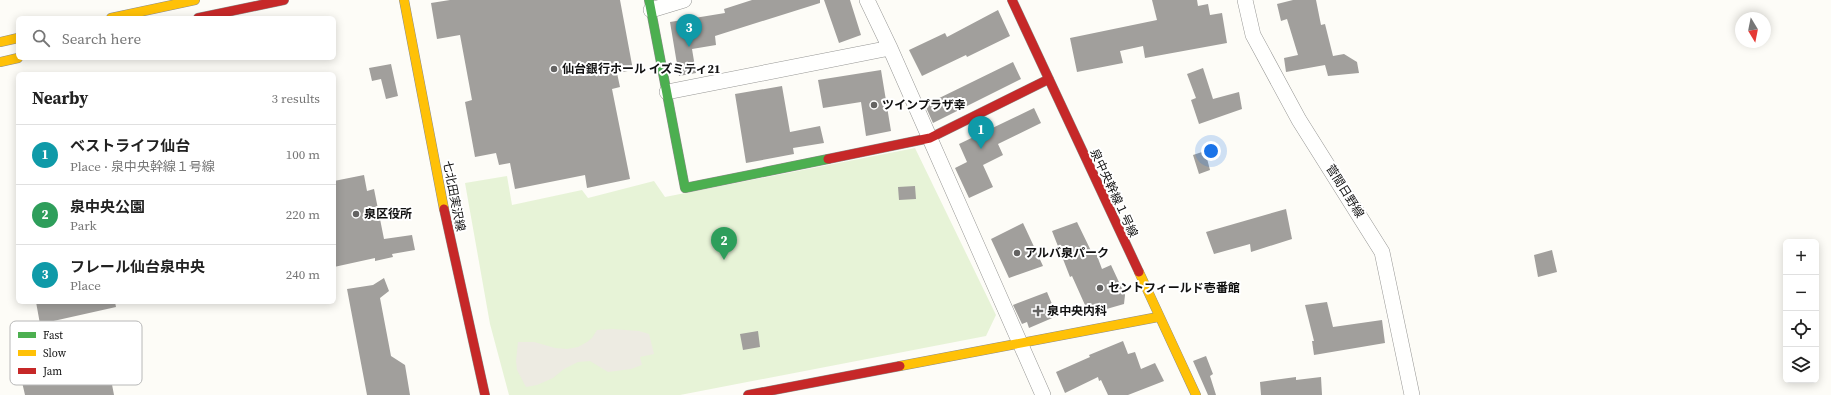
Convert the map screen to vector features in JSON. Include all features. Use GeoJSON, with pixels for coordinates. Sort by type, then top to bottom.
{"type":"FeatureCollection","features":[{"type":"Feature","properties":{"kind":"street"},"geometry":{"type":"LineString","coordinates":[[120,16],[195,0]]}},
{"type":"Feature","properties":{"kind":"street"},"geometry":{"type":"LineString","coordinates":[[208,16],[284,0]]}},
{"type":"Feature","properties":{"kind":"street","name":"七北田実沢線"},"geometry":{"type":"LineString","coordinates":[[404,0],[446,221],[485,395]]}},
{"type":"Feature","properties":{"kind":"street"},"geometry":{"type":"LineString","coordinates":[[684,0],[650,5],[685,188],[930,138],[1049,79]]}},
{"type":"Feature","properties":{"kind":"street"},"geometry":{"type":"LineString","coordinates":[[867,0],[890,48],[1043,395]]}},
{"type":"Feature","properties":{"kind":"street","name":"泉中央幹線１号線"},"geometry":{"type":"LineString","coordinates":[[1012,0],[1158,317],[1196,395]]}},
{"type":"Feature","properties":{"kind":"street","name":"菅間日野線"},"geometry":{"type":"LineString","coordinates":[[1245,0],[1253,35],[1299,120],[1382,252],[1412,395]]}},
{"type":"Feature","properties":{"kind":"street"},"geometry":{"type":"LineString","coordinates":[[0,42],[16,38]]}},
{"type":"Feature","properties":{"kind":"street"},"geometry":{"type":"LineString","coordinates":[[667,92],[890,48]]}},
{"type":"Feature","properties":{"kind":"street"},"geometry":{"type":"LineString","coordinates":[[0,62],[16,58]]}},
{"type":"Feature","properties":{"kind":"street"},"geometry":{"type":"LineString","coordinates":[[748,395],[1158,317]]}},
{"type":"Feature","properties":{"kind":"green space"},"geometry":{"type":"Polygon","coordinates":[[[915,148],[996,315],[986,336],[680,395],[509,395],[490,324],[465,183],[507,176],[512,205],[582,190],[588,198],[654,181],[665,197],[915,148]]]}},
{"type":"Feature","properties":{"kind":"shaded area"},"geometry":{"type":"Polygon","coordinates":[[[612,329],[639,331],[649,334],[654,354],[640,357],[642,365],[631,369],[608,372],[590,361],[578,362],[564,369],[553,378],[537,385],[526,387],[517,370],[516,361],[518,342],[534,342],[555,348],[567,349],[578,347],[587,342],[592,338],[597,330],[612,329]]]}},
{"type":"Feature","properties":{"kind":"building"},"geometry":{"type":"Polygon","coordinates":[[[450,0],[620,0],[633,70],[617,73],[620,87],[612,89],[630,179],[587,188],[585,175],[515,189],[510,163],[499,165],[496,153],[475,157],[465,102],[472,100],[460,35],[437,39],[431,3],[450,0]]]}},
{"type":"Feature","properties":{"kind":"building"},"geometry":{"type":"Polygon","coordinates":[[[752,0],[820,0],[820,3],[715,36],[716,45],[692,49],[696,73],[679,76],[670,22],[725,13],[724,9],[752,0]]]}},
{"type":"Feature","properties":{"kind":"building"},"geometry":{"type":"Polygon","coordinates":[[[824,0],[850,0],[861,35],[839,43],[824,0]]]}},
{"type":"Feature","properties":{"kind":"building"},"geometry":{"type":"Polygon","coordinates":[[[1152,0],[1197,0],[1198,6],[1208,4],[1210,15],[1222,13],[1227,43],[1145,58],[1143,46],[1120,51],[1123,63],[1077,72],[1070,38],[1157,20],[1152,0]]]}},
{"type":"Feature","properties":{"kind":"building"},"geometry":{"type":"Polygon","coordinates":[[[1293,0],[1316,0],[1321,25],[1325,24],[1333,56],[1344,54],[1357,62],[1359,73],[1328,76],[1325,65],[1286,72],[1284,58],[1298,55],[1287,19],[1281,21],[1277,4],[1293,0]]]}},
{"type":"Feature","properties":{"kind":"building"},"geometry":{"type":"Polygon","coordinates":[[[998,10],[1010,36],[967,57],[966,55],[922,76],[909,50],[945,33],[947,37],[998,10]]]}},
{"type":"Feature","properties":{"kind":"building"},"geometry":{"type":"Polygon","coordinates":[[[1013,62],[1021,79],[933,123],[925,105],[1013,62]]]}},
{"type":"Feature","properties":{"kind":"building"},"geometry":{"type":"Polygon","coordinates":[[[391,64],[398,96],[386,99],[381,79],[372,81],[369,68],[391,64]]]}},
{"type":"Feature","properties":{"kind":"building"},"geometry":{"type":"Polygon","coordinates":[[[1203,68],[1213,99],[1239,92],[1242,109],[1199,124],[1191,100],[1196,98],[1187,74],[1203,68]]]}},
{"type":"Feature","properties":{"kind":"building","name":"ツインプラザ幸"},"geometry":{"type":"Polygon","coordinates":[[[881,70],[891,131],[866,136],[861,102],[823,108],[818,80],[881,70]]]}},
{"type":"Feature","properties":{"kind":"building"},"geometry":{"type":"Polygon","coordinates":[[[782,86],[790,132],[820,126],[824,143],[793,148],[794,154],[746,163],[735,94],[782,86]]]}},
{"type":"Feature","properties":{"kind":"building"},"geometry":{"type":"Polygon","coordinates":[[[1034,108],[1041,123],[998,144],[1003,155],[983,165],[993,187],[969,198],[955,168],[967,162],[959,144],[1034,108]]]}},
{"type":"Feature","properties":{"kind":"building"},"geometry":{"type":"Polygon","coordinates":[[[1205,151],[1210,170],[1199,174],[1193,155],[1205,151]]]}},
{"type":"Feature","properties":{"kind":"building","name":"泉区役所"},"geometry":{"type":"Polygon","coordinates":[[[364,175],[367,191],[374,189],[384,239],[412,235],[415,250],[392,254],[393,257],[375,261],[375,258],[336,267],[336,181],[364,175]]]}},
{"type":"Feature","properties":{"kind":"building"},"geometry":{"type":"Polygon","coordinates":[[[915,186],[916,199],[899,200],[898,187],[915,186]]]}},
{"type":"Feature","properties":{"kind":"building"},"geometry":{"type":"Polygon","coordinates":[[[1286,209],[1292,239],[1251,252],[1250,244],[1214,254],[1206,232],[1286,209]]]}},
{"type":"Feature","properties":{"kind":"building"},"geometry":{"type":"Polygon","coordinates":[[[1077,222],[1093,255],[1096,253],[1102,269],[1111,265],[1125,295],[1124,304],[1089,314],[1072,276],[1070,277],[1052,231],[1077,222]]]}},
{"type":"Feature","properties":{"kind":"building","name":"アルバ泉パーク"},"geometry":{"type":"Polygon","coordinates":[[[1023,223],[1043,266],[1009,278],[991,239],[1023,223]]]}},
{"type":"Feature","properties":{"kind":"building"},"geometry":{"type":"Polygon","coordinates":[[[1552,250],[1557,272],[1538,277],[1534,255],[1552,250]]]}},
{"type":"Feature","properties":{"kind":"building"},"geometry":{"type":"Polygon","coordinates":[[[384,278],[389,291],[380,298],[391,356],[405,365],[410,395],[367,395],[347,289],[373,285],[384,278]]]}},
{"type":"Feature","properties":{"kind":"building"},"geometry":{"type":"Polygon","coordinates":[[[1047,292],[1057,316],[1029,328],[1027,322],[1022,324],[1013,305],[1047,292]]]}},
{"type":"Feature","properties":{"kind":"building"},"geometry":{"type":"Polygon","coordinates":[[[1327,302],[1333,327],[1382,320],[1385,343],[1314,355],[1312,341],[1314,341],[1305,305],[1327,302]]]}},
{"type":"Feature","properties":{"kind":"building"},"geometry":{"type":"Polygon","coordinates":[[[36,304],[115,304],[116,307],[53,321],[39,321],[36,304]]]}},
{"type":"Feature","properties":{"kind":"building"},"geometry":{"type":"Polygon","coordinates":[[[758,331],[760,347],[743,350],[740,334],[758,331]]]}},
{"type":"Feature","properties":{"kind":"building"},"geometry":{"type":"Polygon","coordinates":[[[1123,341],[1128,354],[1135,352],[1141,369],[1155,363],[1164,381],[1128,395],[1108,395],[1098,377],[1065,393],[1056,372],[1090,357],[1089,355],[1123,341]]]}},
{"type":"Feature","properties":{"kind":"building"},"geometry":{"type":"Polygon","coordinates":[[[1206,356],[1213,374],[1210,376],[1216,395],[1208,395],[1193,361],[1206,356]]]}},
{"type":"Feature","properties":{"kind":"building"},"geometry":{"type":"Polygon","coordinates":[[[1296,377],[1296,380],[1321,377],[1322,395],[1261,395],[1260,382],[1296,377]]]}},
{"type":"Feature","properties":{"kind":"building"},"geometry":{"type":"Polygon","coordinates":[[[23,385],[112,385],[114,395],[25,395],[23,385]]]}},
{"type":"Feature","properties":{"kind":"traffic: fast"},"geometry":{"type":"LineString","coordinates":[[649,0],[685,188],[828,159]]}},
{"type":"Feature","properties":{"kind":"traffic: slow"},"geometry":{"type":"LineString","coordinates":[[120,16],[195,0]]}},
{"type":"Feature","properties":{"kind":"traffic: slow"},"geometry":{"type":"LineString","coordinates":[[404,0],[444,209]]}},
{"type":"Feature","properties":{"kind":"traffic: slow"},"geometry":{"type":"LineString","coordinates":[[0,42],[16,38]]}},
{"type":"Feature","properties":{"kind":"traffic: slow"},"geometry":{"type":"LineString","coordinates":[[0,62],[16,58]]}},
{"type":"Feature","properties":{"kind":"traffic: slow"},"geometry":{"type":"LineString","coordinates":[[1139,272],[1196,395]]}},
{"type":"Feature","properties":{"kind":"traffic: slow"},"geometry":{"type":"LineString","coordinates":[[900,366],[1158,317]]}},
{"type":"Feature","properties":{"kind":"traffic: jam"},"geometry":{"type":"LineString","coordinates":[[208,16],[284,0]]}},
{"type":"Feature","properties":{"kind":"traffic: jam"},"geometry":{"type":"LineString","coordinates":[[1012,0],[1139,272]]}},
{"type":"Feature","properties":{"kind":"traffic: jam"},"geometry":{"type":"LineString","coordinates":[[828,159],[930,138],[1049,79]]}},
{"type":"Feature","properties":{"kind":"traffic: jam"},"geometry":{"type":"LineString","coordinates":[[444,209],[485,395]]}},
{"type":"Feature","properties":{"kind":"traffic: jam"},"geometry":{"type":"LineString","coordinates":[[748,395],[900,366]]}},
{"type":"Feature","properties":{"kind":"place","name":"フレール仙台泉中央"},"geometry":{"type":"Point","coordinates":[689,47]}},
{"type":"Feature","properties":{"kind":"place","name":"仙台銀行ホール イズミティ21"},"geometry":{"type":"Point","coordinates":[554,69]}},
{"type":"Feature","properties":{"kind":"place","name":"ツインプラザ幸"},"geometry":{"type":"Point","coordinates":[874,105]}},
{"type":"Feature","properties":{"kind":"place","name":"ベストライフ仙台"},"geometry":{"type":"Point","coordinates":[981,149]}},
{"type":"Feature","properties":{"kind":"place","name":"泉区役所"},"geometry":{"type":"Point","coordinates":[356,214]}},
{"type":"Feature","properties":{"kind":"place","name":"アルバ泉パーク"},"geometry":{"type":"Point","coordinates":[1017,253]}},
{"type":"Feature","properties":{"kind":"place","name":"泉中央公園"},"geometry":{"type":"Point","coordinates":[724,260]}},
{"type":"Feature","properties":{"kind":"place","name":"セントフィールド壱番館"},"geometry":{"type":"Point","coordinates":[1100,288]}},
{"type":"Feature","properties":{"kind":"place","name":"泉中央内科"},"geometry":{"type":"Point","coordinates":[1038,311]}}]}
